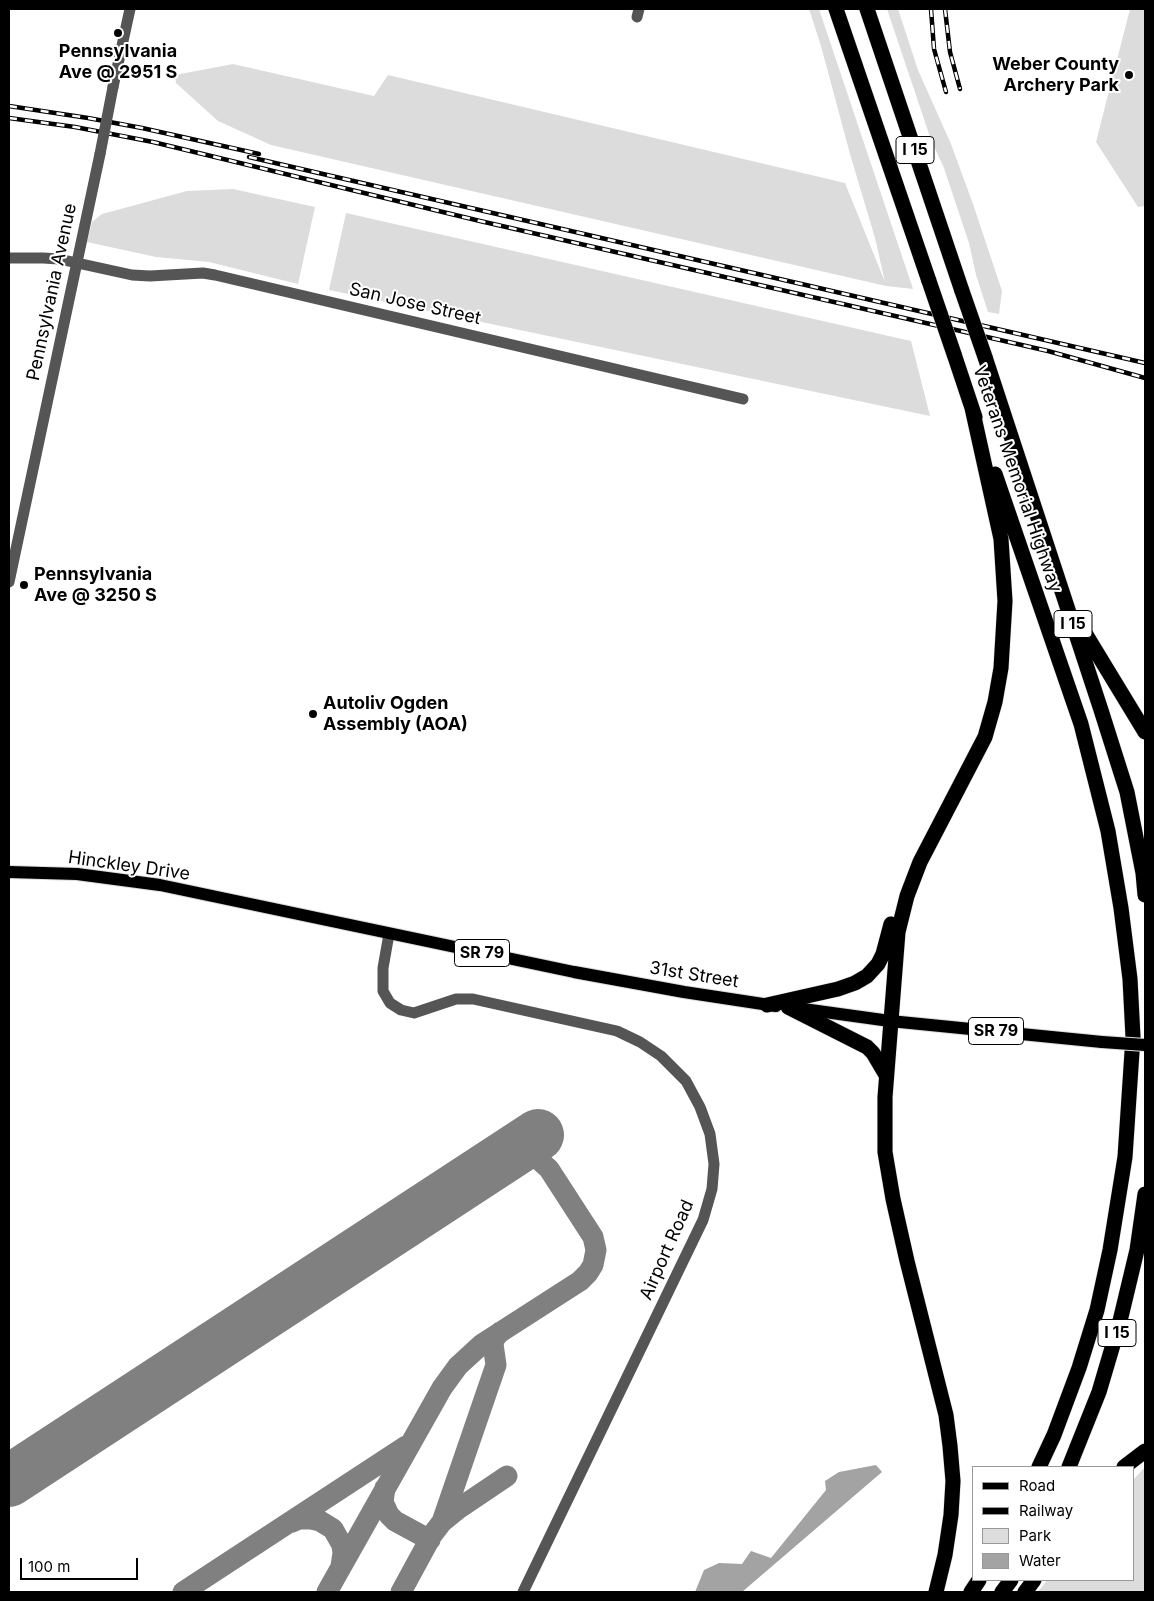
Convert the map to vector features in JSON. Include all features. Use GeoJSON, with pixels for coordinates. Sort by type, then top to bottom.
{"type":"FeatureCollection","features":[{"type":"Feature","properties":{"kind":"highway","name":"Veterans Memorial Highway"},"geometry":{"type":"LineString","coordinates":[[836,9],[1081,724],[1108,831],[1121,908],[1130,979],[1133,1037],[1126,1147],[1110,1250],[1097,1310],[1079,1368],[1054,1435],[1039,1466]]}},
{"type":"Feature","properties":{"kind":"highway","name":"Veterans Memorial Highway"},"geometry":{"type":"LineString","coordinates":[[867,9],[985,357],[1127,792],[1143,873],[1145,895]]}},
{"type":"Feature","properties":{"kind":"highway"},"geometry":{"type":"LineString","coordinates":[[936,1592],[945,1555],[954,1480],[946,1415],[907,1261],[885,1152],[886,1075],[898,932],[906,896],[920,862],[985,736],[995,702],[1001,668],[1005,601],[1001,539],[972,408]]}},
{"type":"Feature","properties":{"kind":"highway"},"geometry":{"type":"LineString","coordinates":[[1064,599],[1145,732]]}},
{"type":"Feature","properties":{"kind":"highway"},"geometry":{"type":"LineString","coordinates":[[767,1005],[838,989],[867,976],[878,964],[883,954],[896,906],[906,880],[920,862]]}},
{"type":"Feature","properties":{"kind":"highway"},"geometry":{"type":"LineString","coordinates":[[788,1007],[867,1047],[873,1053],[886,1075]]}},
{"type":"Feature","properties":{"kind":"highway","name":"I 15"},"geometry":{"type":"LineString","coordinates":[[1069,1466],[1099,1392],[1120,1321],[1137,1250],[1145,1194]]}},
{"type":"Feature","properties":{"kind":"highway"},"geometry":{"type":"LineString","coordinates":[[1125,1466],[1145,1451]]}},
{"type":"Feature","properties":{"kind":"highway"},"geometry":{"type":"LineString","coordinates":[[971,1592],[978,1581]]}},
{"type":"Feature","properties":{"kind":"highway"},"geometry":{"type":"LineString","coordinates":[[1002,1592],[1010,1581]]}},
{"type":"Feature","properties":{"kind":"highway"},"geometry":{"type":"LineString","coordinates":[[1025,1592],[1033,1581]]}},
{"type":"Feature","properties":{"kind":"main road","name":"Hinckley Drive"},"geometry":{"type":"LineString","coordinates":[[10,871],[120,878],[243,902]]}},
{"type":"Feature","properties":{"kind":"main road","name":"31st Street"},"geometry":{"type":"LineString","coordinates":[[243,902],[574,972],[684,992],[767,1005],[890,1020],[1145,1046]]}},
{"type":"Feature","properties":{"kind":"street","name":"Pennsylvania Avenue"},"geometry":{"type":"LineString","coordinates":[[9,582],[130,9]]}},
{"type":"Feature","properties":{"kind":"street","name":"San Jose Street"},"geometry":{"type":"LineString","coordinates":[[9,258],[43,258],[132,275],[150,276],[203,273],[215,275],[743,399]]}},
{"type":"Feature","properties":{"kind":"street","name":"Airport Road"},"geometry":{"type":"LineString","coordinates":[[389,934],[383,968],[383,990],[390,1003],[401,1010],[414,1013],[456,999],[474,999],[617,1031],[640,1042],[661,1056],[686,1081],[700,1107],[710,1134],[714,1164],[712,1189],[704,1220],[522,1592]]}},
{"type":"Feature","properties":{"kind":"green space"},"geometry":{"type":"Polygon","coordinates":[[[809,9],[819,9],[913,289],[886,286],[271,145],[218,121],[176,83],[175,75],[233,64],[374,96],[388,75],[845,183],[885,282],[875,238],[809,9]]]}},
{"type":"Feature","properties":{"kind":"green space"},"geometry":{"type":"Polygon","coordinates":[[[887,9],[898,9],[918,70],[951,144],[1002,291],[999,314],[988,312],[976,275],[969,243],[944,168],[931,140],[887,9]]]}},
{"type":"Feature","properties":{"kind":"green space","name":"Weber County Archery Park"},"geometry":{"type":"Polygon","coordinates":[[[1130,9],[1145,9],[1145,206],[1138,207],[1096,142],[1130,9]]]}},
{"type":"Feature","properties":{"kind":"green space"},"geometry":{"type":"Polygon","coordinates":[[[233,189],[315,207],[298,284],[209,262],[156,257],[87,242],[92,222],[102,214],[187,191],[233,189]]]}},
{"type":"Feature","properties":{"kind":"green space"},"geometry":{"type":"Polygon","coordinates":[[[346,213],[911,341],[930,416],[329,290],[346,213]]]}},
{"type":"Feature","properties":{"kind":"green space"},"geometry":{"type":"Polygon","coordinates":[[[1145,1467],[1145,1592],[1038,1592],[1046,1581],[1134,1581],[1134,1479],[1145,1467]]]}},
{"type":"Feature","properties":{"kind":"water"},"geometry":{"type":"Polygon","coordinates":[[[876,1465],[882,1472],[742,1592],[695,1592],[704,1570],[719,1563],[742,1564],[751,1551],[771,1558],[826,1490],[825,1481],[839,1472],[876,1465]]]}},
{"type":"Feature","properties":{"kind":"taxiway"},"geometry":{"type":"LineString","coordinates":[[327,1592],[442,1388],[458,1366],[482,1344],[580,1281],[593,1265],[596,1250],[593,1237],[549,1169],[539,1160],[526,1155],[514,1156],[499,1161]]}},
{"type":"Feature","properties":{"kind":"taxiway"},"geometry":{"type":"LineString","coordinates":[[442,1522],[496,1365],[493,1344],[500,1332]]}},
{"type":"Feature","properties":{"kind":"taxiway"},"geometry":{"type":"LineString","coordinates":[[183,1592],[406,1446]]}},
{"type":"Feature","properties":{"kind":"taxiway"},"geometry":{"type":"LineString","coordinates":[[401,1592],[432,1535],[442,1522],[507,1476]]}},
{"type":"Feature","properties":{"kind":"taxiway"},"geometry":{"type":"LineString","coordinates":[[385,1488],[383,1502],[389,1515],[395,1521],[430,1540]]}},
{"type":"Feature","properties":{"kind":"taxiway"},"geometry":{"type":"LineString","coordinates":[[292,1522],[299,1519],[311,1519],[320,1521],[333,1529],[342,1545],[341,1566]]}},
{"type":"Feature","properties":{"kind":"runway"},"geometry":{"type":"LineString","coordinates":[[9,1481],[538,1135]]}},
{"type":"Feature","properties":{"kind":"railway"},"geometry":{"type":"LineString","coordinates":[[931,9],[934,49],[946,92]]}},
{"type":"Feature","properties":{"kind":"railway"},"geometry":{"type":"LineString","coordinates":[[945,9],[950,52],[960,89]]}},
{"type":"Feature","properties":{"kind":"railway"},"geometry":{"type":"LineString","coordinates":[[9,106],[142,128],[259,154]]}},
{"type":"Feature","properties":{"kind":"railway"},"geometry":{"type":"LineString","coordinates":[[9,118],[75,127],[153,142],[480,221],[1048,351],[1145,378]]}},
{"type":"Feature","properties":{"kind":"railway"},"geometry":{"type":"LineString","coordinates":[[249,157],[1145,363]]}},
{"type":"Feature","properties":{"kind":"place","name":"Pennsylvania Ave @ 2951 S"},"geometry":{"type":"Point","coordinates":[118,33]}},
{"type":"Feature","properties":{"kind":"place","name":"Weber County Archery Park"},"geometry":{"type":"Point","coordinates":[1129,75]}},
{"type":"Feature","properties":{"kind":"place","name":"Pennsylvania Ave @ 3250 S"},"geometry":{"type":"Point","coordinates":[24,585]}},
{"type":"Feature","properties":{"kind":"place","name":"Autoliv Ogden Assembly (AOA)"},"geometry":{"type":"Point","coordinates":[313,714]}}]}
